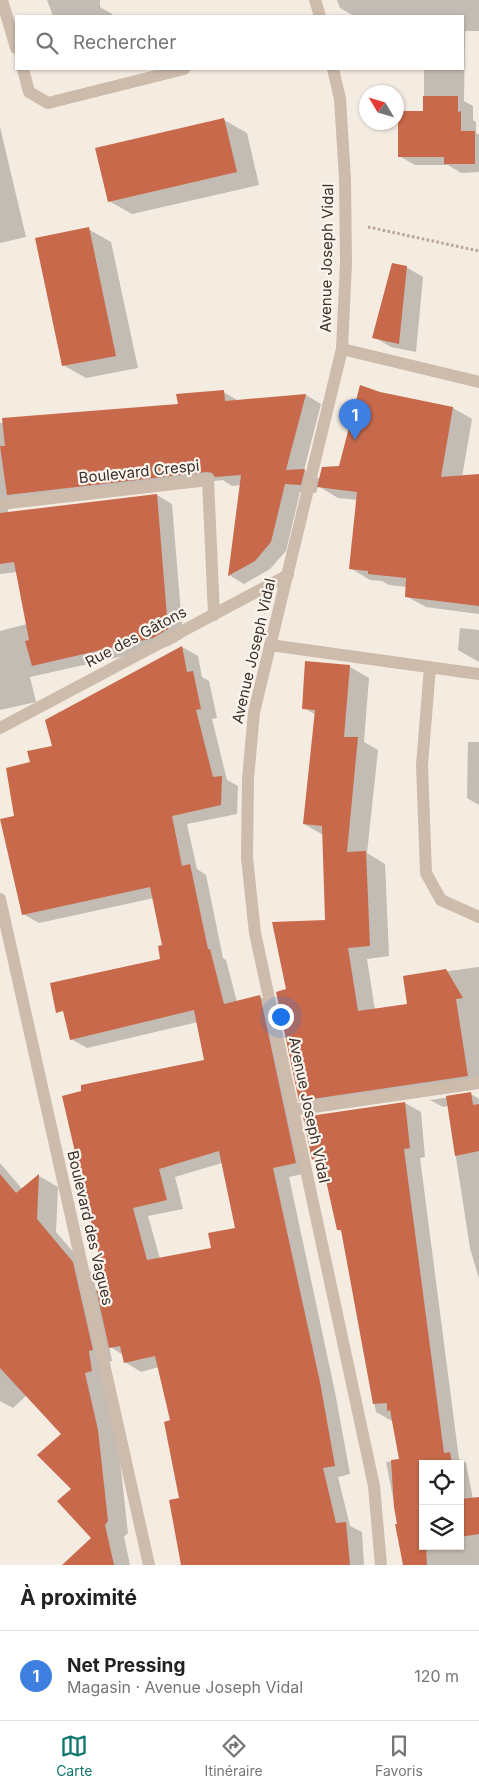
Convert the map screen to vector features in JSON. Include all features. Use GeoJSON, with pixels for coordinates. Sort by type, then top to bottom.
{"type":"FeatureCollection","features":[{"type":"Feature","properties":{"kind":"street"},"geometry":{"type":"LineString","coordinates":[[2,0],[15,45]]}},
{"type":"Feature","properties":{"kind":"street"},"geometry":{"type":"LineString","coordinates":[[315,0],[320,15]]}},
{"type":"Feature","properties":{"kind":"street"},"geometry":{"type":"LineString","coordinates":[[23,70],[30,92],[48,102],[180,70]]}},
{"type":"Feature","properties":{"kind":"street","name":"Avenue Joseph Vidal"},"geometry":{"type":"LineString","coordinates":[[333,70],[340,99],[345,179],[346,263],[342,349],[254,712],[248,779],[247,858],[256,933],[374,1486],[381,1565]]}},
{"type":"Feature","properties":{"kind":"street"},"geometry":{"type":"LineString","coordinates":[[342,349],[479,382]]}},
{"type":"Feature","properties":{"kind":"street","name":"Boulevard Crespi"},"geometry":{"type":"LineString","coordinates":[[0,504],[208,480],[214,614]]}},
{"type":"Feature","properties":{"kind":"street","name":"Rue des Gâtons"},"geometry":{"type":"LineString","coordinates":[[0,728],[288,575]]}},
{"type":"Feature","properties":{"kind":"street"},"geometry":{"type":"LineString","coordinates":[[270,646],[479,674]]}},
{"type":"Feature","properties":{"kind":"street"},"geometry":{"type":"LineString","coordinates":[[430,667],[422,765],[426,873],[441,900],[479,917]]}},
{"type":"Feature","properties":{"kind":"street","name":"Boulevard des Vagues"},"geometry":{"type":"LineString","coordinates":[[0,899],[149,1565]]}},
{"type":"Feature","properties":{"kind":"street"},"geometry":{"type":"LineString","coordinates":[[293,1110],[479,1083]]}},
{"type":"Feature","properties":{"kind":"path"},"geometry":{"type":"LineString","coordinates":[[345,222],[479,251]]}},
{"type":"Feature","properties":{"kind":"building"},"geometry":{"type":"Polygon","coordinates":[[[423,96],[458,96],[458,112],[461,111],[461,131],[475,131],[475,164],[444,164],[444,157],[398,157],[398,130],[404,130],[404,111],[423,111],[423,96]]]}},
{"type":"Feature","properties":{"kind":"building"},"geometry":{"type":"Polygon","coordinates":[[[224,118],[237,172],[108,202],[95,148],[224,118]]]}},
{"type":"Feature","properties":{"kind":"building"},"geometry":{"type":"Polygon","coordinates":[[[89,227],[116,356],[62,366],[35,238],[89,227]]]}},
{"type":"Feature","properties":{"kind":"building"},"geometry":{"type":"Polygon","coordinates":[[[392,263],[407,266],[399,344],[372,338],[392,263]]]}},
{"type":"Feature","properties":{"kind":"building"},"geometry":{"type":"Polygon","coordinates":[[[360,385],[380,392],[453,407],[441,477],[479,474],[479,606],[405,597],[406,578],[368,574],[368,571],[349,569],[357,492],[317,487],[322,467],[339,466],[360,385]]]}},
{"type":"Feature","properties":{"kind":"building"},"geometry":{"type":"Polygon","coordinates":[[[224,390],[225,401],[306,394],[286,470],[305,469],[301,485],[285,484],[271,542],[255,561],[228,576],[241,475],[215,477],[212,473],[207,472],[7,495],[0,446],[5,446],[2,418],[178,404],[176,394],[224,390]]]}},
{"type":"Feature","properties":{"kind":"building"},"geometry":{"type":"Polygon","coordinates":[[[157,494],[168,629],[153,638],[32,666],[25,641],[29,640],[14,562],[0,564],[0,513],[157,494]]]}},
{"type":"Feature","properties":{"kind":"building"},"geometry":{"type":"Polygon","coordinates":[[[182,646],[187,672],[193,671],[201,709],[196,710],[213,777],[222,776],[221,805],[172,816],[182,866],[190,864],[208,949],[210,949],[224,1004],[260,995],[296,1163],[273,1168],[320,1382],[335,1466],[323,1468],[336,1523],[346,1522],[350,1565],[181,1565],[169,1500],[179,1498],[164,1422],[170,1420],[155,1356],[124,1363],[120,1346],[109,1348],[96,1289],[111,1307],[62,1096],[81,1091],[81,1085],[204,1060],[194,1010],[70,1040],[63,1011],[56,1013],[50,983],[160,959],[158,946],[162,945],[150,887],[22,915],[0,819],[14,816],[6,768],[30,762],[27,751],[52,746],[45,720],[182,646]],[[219,1151],[159,1169],[167,1200],[133,1208],[147,1260],[211,1248],[208,1233],[235,1228],[219,1151]]]}},
{"type":"Feature","properties":{"kind":"building"},"geometry":{"type":"Polygon","coordinates":[[[305,661],[350,665],[344,737],[358,737],[347,852],[366,851],[370,946],[348,948],[358,1011],[407,1004],[403,976],[446,969],[463,998],[456,999],[468,1076],[299,1101],[276,992],[286,989],[272,922],[325,920],[322,826],[303,824],[315,710],[302,709],[305,661]]]}},
{"type":"Feature","properties":{"kind":"building"},"geometry":{"type":"Polygon","coordinates":[[[471,1092],[473,1105],[479,1104],[479,1151],[455,1156],[446,1096],[427,1099],[471,1092]]]}},
{"type":"Feature","properties":{"kind":"building"},"geometry":{"type":"Polygon","coordinates":[[[405,1102],[410,1148],[404,1149],[444,1453],[450,1452],[451,1460],[419,1460],[419,1550],[426,1550],[427,1565],[403,1565],[395,1524],[397,1524],[391,1460],[399,1459],[390,1410],[387,1411],[387,1403],[373,1404],[341,1230],[337,1230],[321,1158],[312,1160],[303,1117],[405,1102]]]}},
{"type":"Feature","properties":{"kind":"building"},"geometry":{"type":"Polygon","coordinates":[[[0,1174],[16,1193],[39,1174],[37,1219],[73,1262],[93,1350],[89,1351],[92,1371],[85,1373],[98,1430],[108,1521],[105,1525],[114,1565],[62,1565],[91,1538],[57,1501],[71,1489],[37,1455],[61,1434],[0,1368],[0,1174]]]}},
{"type":"Feature","properties":{"kind":"building"},"geometry":{"type":"Polygon","coordinates":[[[479,1497],[479,1534],[464,1536],[464,1499],[479,1497]]]}},
{"type":"Feature","properties":{"kind":"place","name":"Net Pressing"},"geometry":{"type":"Point","coordinates":[355,440]}}]}
